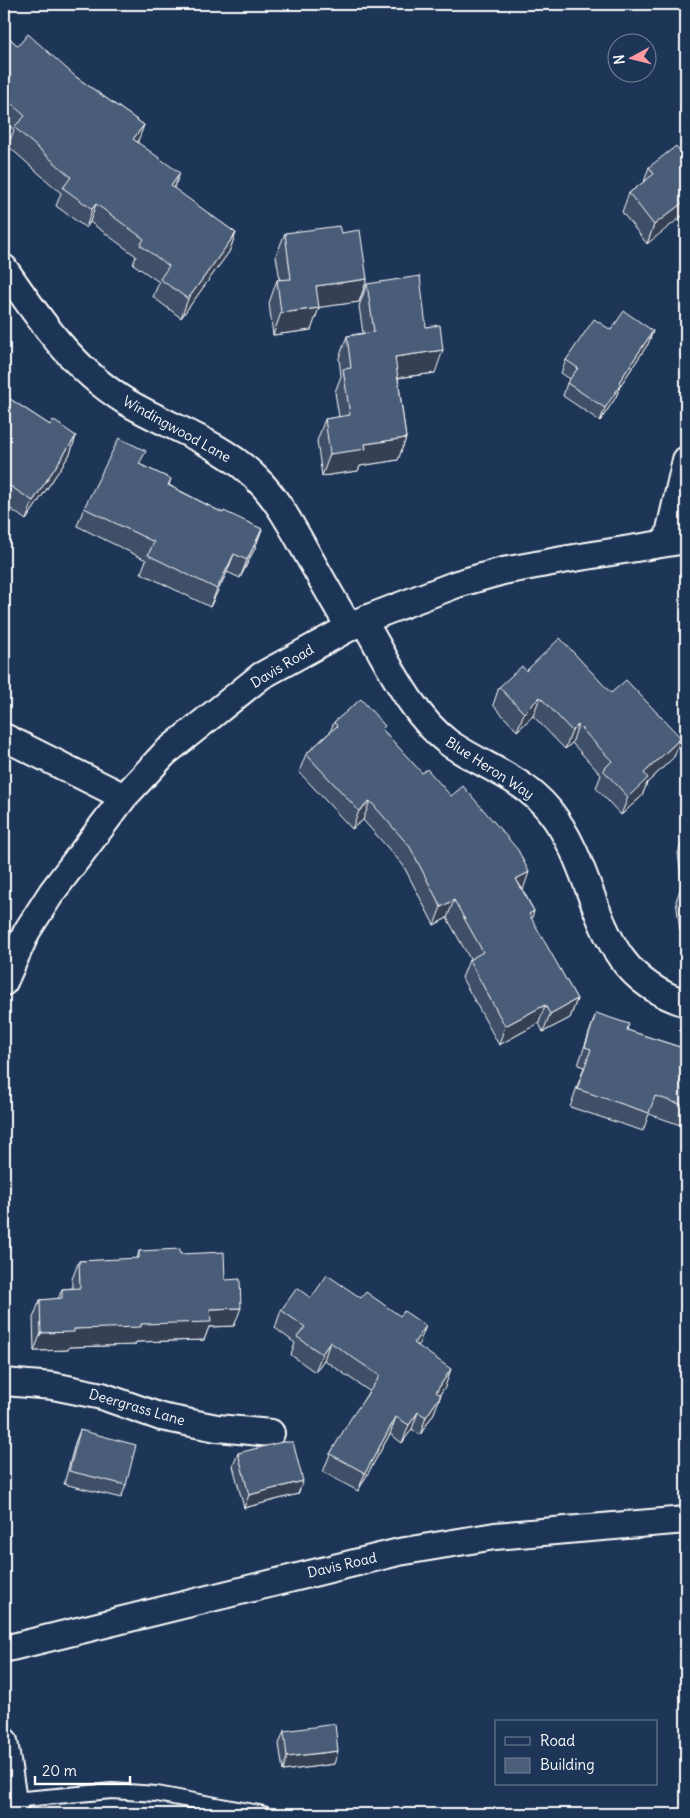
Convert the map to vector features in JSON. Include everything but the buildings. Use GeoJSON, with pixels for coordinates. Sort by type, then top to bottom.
{"type":"FeatureCollection","features":[{"type":"Feature","properties":{"kind":"street","name":"Windingwood Lane"},"geometry":{"type":"LineString","coordinates":[[4,268],[49,331],[86,373],[133,405],[211,444],[232,457],[255,477],[273,496],[356,624]]}},
{"type":"Feature","properties":{"kind":"street"},"geometry":{"type":"LineString","coordinates":[[677,542],[686,460]]}},
{"type":"Feature","properties":{"kind":"street","name":"Davis Road"},"geometry":{"type":"LineString","coordinates":[[4,982],[27,931],[52,892],[124,797],[165,754],[261,676],[356,624],[428,594],[503,571],[677,542]]}},
{"type":"Feature","properties":{"kind":"street","name":"Blue Heron Way"},"geometry":{"type":"LineString","coordinates":[[356,624],[430,727],[467,755],[514,780],[549,810],[565,834],[606,933],[624,964],[653,988],[670,998],[686,1003]]}},
{"type":"Feature","properties":{"kind":"street"},"geometry":{"type":"LineString","coordinates":[[4,737],[124,797]]}},
{"type":"Feature","properties":{"kind":"street","name":"Deergrass Lane"},"geometry":{"type":"LineString","coordinates":[[4,1382],[54,1386],[102,1396],[161,1417],[217,1428],[271,1433]]}},
{"type":"Feature","properties":{"kind":"street","name":"Davis Road"},"geometry":{"type":"LineString","coordinates":[[4,1649],[399,1552],[495,1536],[686,1520]]}},
{"type":"Feature","properties":{"kind":"street"},"geometry":{"type":"LineString","coordinates":[[4,1741],[14,1807]]}},
{"type":"Feature","properties":{"kind":"lane"},"geometry":{"type":"LineString","coordinates":[[14,1807],[121,1791],[157,1794],[264,1814]]}}]}
